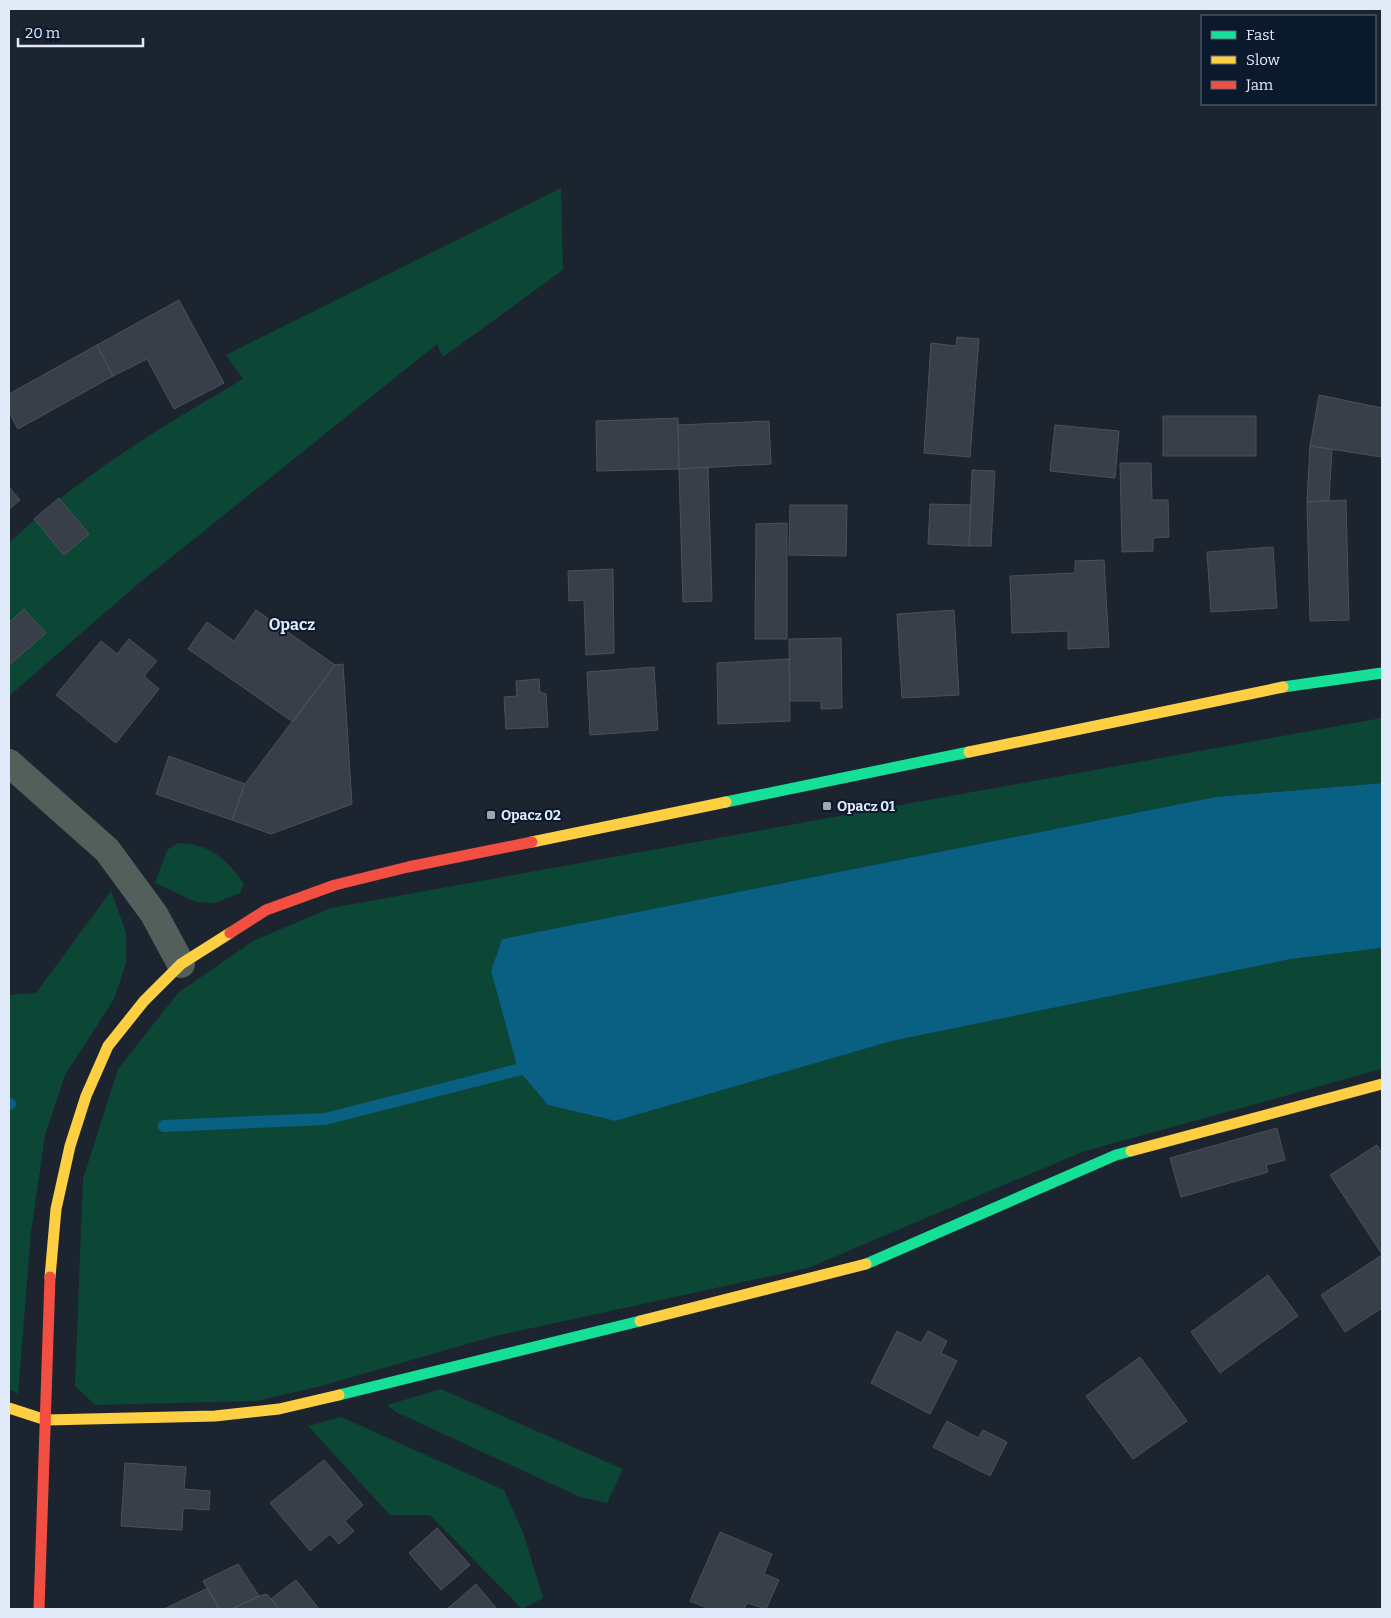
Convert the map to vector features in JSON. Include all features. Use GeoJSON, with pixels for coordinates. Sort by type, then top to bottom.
{"type":"FeatureCollection","features":[{"type":"Feature","properties":{"kind":"street"},"geometry":{"type":"LineString","coordinates":[[39,1609],[50,1272],[56,1209],[70,1146],[86,1096],[108,1046],[144,1000],[182,964],[266,910],[335,885],[408,867],[1294,685],[1382,673]]}},
{"type":"Feature","properties":{"kind":"street"},"geometry":{"type":"LineString","coordinates":[[9,763],[106,850],[154,914],[182,964]]}},
{"type":"Feature","properties":{"kind":"street"},"geometry":{"type":"LineString","coordinates":[[9,1408],[46,1420],[215,1416],[279,1409],[865,1266],[1116,1155],[1382,1084]]}},
{"type":"Feature","properties":{"kind":"green space"},"geometry":{"type":"Polygon","coordinates":[[[561,188],[563,270],[443,357],[437,344],[138,584],[9,696],[9,543],[63,496],[121,454],[243,379],[226,355],[561,188]]]}},
{"type":"Feature","properties":{"kind":"green space"},"geometry":{"type":"Polygon","coordinates":[[[1382,718],[1382,783],[1215,797],[502,939],[491,971],[518,1070],[548,1105],[615,1121],[892,1041],[1291,959],[1382,948],[1382,1069],[1082,1152],[808,1268],[495,1336],[321,1386],[256,1401],[95,1405],[75,1386],[83,1179],[118,1069],[178,993],[253,941],[331,908],[1382,718]]]}},
{"type":"Feature","properties":{"kind":"green space"},"geometry":{"type":"Polygon","coordinates":[[[178,843],[208,849],[224,860],[244,884],[240,893],[215,903],[196,902],[155,883],[167,850],[178,843]]]}},
{"type":"Feature","properties":{"kind":"green space"},"geometry":{"type":"Polygon","coordinates":[[[111,891],[126,932],[126,963],[114,999],[65,1075],[45,1135],[31,1232],[18,1394],[9,1389],[9,995],[36,993],[111,891]]]}},
{"type":"Feature","properties":{"kind":"green space"},"geometry":{"type":"Polygon","coordinates":[[[441,1389],[623,1469],[607,1503],[580,1497],[396,1412],[387,1405],[441,1389]]]}},
{"type":"Feature","properties":{"kind":"green space"},"geometry":{"type":"Polygon","coordinates":[[[341,1417],[504,1490],[524,1535],[543,1598],[522,1609],[430,1515],[390,1515],[308,1426],[341,1417]]]}},
{"type":"Feature","properties":{"kind":"water"},"geometry":{"type":"Polygon","coordinates":[[[1382,783],[1382,948],[1291,959],[892,1041],[615,1121],[548,1105],[518,1070],[491,971],[502,939],[1215,797],[1382,783]]]}},
{"type":"Feature","properties":{"kind":"building"},"geometry":{"type":"Polygon","coordinates":[[[179,300],[224,383],[174,409],[147,359],[113,376],[97,345],[179,300]]]}},
{"type":"Feature","properties":{"kind":"building"},"geometry":{"type":"Polygon","coordinates":[[[957,337],[979,339],[970,457],[924,453],[931,343],[956,346],[957,337]]]}},
{"type":"Feature","properties":{"kind":"building"},"geometry":{"type":"Polygon","coordinates":[[[97,345],[113,376],[18,429],[9,412],[9,394],[97,345]]]}},
{"type":"Feature","properties":{"kind":"building"},"geometry":{"type":"Polygon","coordinates":[[[1319,395],[1382,408],[1382,457],[1310,446],[1319,395]]]}},
{"type":"Feature","properties":{"kind":"building"},"geometry":{"type":"Polygon","coordinates":[[[1163,416],[1256,416],[1256,456],[1163,456],[1163,416]]]}},
{"type":"Feature","properties":{"kind":"building"},"geometry":{"type":"Polygon","coordinates":[[[678,418],[679,469],[597,471],[596,421],[678,418]]]}},
{"type":"Feature","properties":{"kind":"building"},"geometry":{"type":"Polygon","coordinates":[[[769,421],[771,464],[679,469],[678,425],[769,421]]]}},
{"type":"Feature","properties":{"kind":"building"},"geometry":{"type":"Polygon","coordinates":[[[1055,425],[1119,431],[1115,478],[1050,471],[1055,425]]]}},
{"type":"Feature","properties":{"kind":"building"},"geometry":{"type":"Polygon","coordinates":[[[1310,446],[1332,449],[1329,500],[1307,502],[1310,446]]]}},
{"type":"Feature","properties":{"kind":"building"},"geometry":{"type":"Polygon","coordinates":[[[1120,463],[1151,463],[1152,500],[1168,500],[1169,537],[1153,538],[1153,551],[1122,552],[1120,463]]]}},
{"type":"Feature","properties":{"kind":"building"},"geometry":{"type":"Polygon","coordinates":[[[708,467],[712,601],[683,602],[679,469],[708,467]]]}},
{"type":"Feature","properties":{"kind":"building"},"geometry":{"type":"Polygon","coordinates":[[[972,470],[995,471],[991,546],[969,546],[972,470]]]}},
{"type":"Feature","properties":{"kind":"building"},"geometry":{"type":"Polygon","coordinates":[[[9,487],[20,500],[9,509],[9,487]]]}},
{"type":"Feature","properties":{"kind":"building"},"geometry":{"type":"Polygon","coordinates":[[[59,498],[89,534],[64,555],[34,519],[59,498]]]}},
{"type":"Feature","properties":{"kind":"building"},"geometry":{"type":"Polygon","coordinates":[[[1346,500],[1349,620],[1310,621],[1307,502],[1346,500]]]}},
{"type":"Feature","properties":{"kind":"building"},"geometry":{"type":"Polygon","coordinates":[[[930,504],[971,505],[969,546],[928,544],[930,504]]]}},
{"type":"Feature","properties":{"kind":"building"},"geometry":{"type":"Polygon","coordinates":[[[790,505],[847,505],[846,556],[789,555],[790,505]]]}},
{"type":"Feature","properties":{"kind":"building"},"geometry":{"type":"Polygon","coordinates":[[[787,523],[787,639],[755,639],[756,524],[787,523]]]}},
{"type":"Feature","properties":{"kind":"building"},"geometry":{"type":"Polygon","coordinates":[[[1273,547],[1277,608],[1211,612],[1207,552],[1273,547]]]}},
{"type":"Feature","properties":{"kind":"building"},"geometry":{"type":"Polygon","coordinates":[[[1104,560],[1109,647],[1068,649],[1068,631],[1012,633],[1010,576],[1075,573],[1075,561],[1104,560]]]}},
{"type":"Feature","properties":{"kind":"building"},"geometry":{"type":"Polygon","coordinates":[[[613,569],[614,653],[586,655],[584,600],[569,601],[568,571],[613,569]]]}},
{"type":"Feature","properties":{"kind":"building"},"geometry":{"type":"Polygon","coordinates":[[[24,609],[46,633],[9,665],[9,623],[24,609]]]}},
{"type":"Feature","properties":{"kind":"building"},"geometry":{"type":"Polygon","coordinates":[[[256,610],[335,665],[293,722],[188,649],[207,622],[234,641],[256,610]]]}},
{"type":"Feature","properties":{"kind":"building"},"geometry":{"type":"Polygon","coordinates":[[[954,610],[959,695],[902,698],[897,614],[954,610]]]}},
{"type":"Feature","properties":{"kind":"building"},"geometry":{"type":"Polygon","coordinates":[[[841,638],[842,708],[821,709],[821,701],[790,701],[789,639],[841,638]]]}},
{"type":"Feature","properties":{"kind":"building"},"geometry":{"type":"Polygon","coordinates":[[[129,639],[157,661],[144,676],[159,689],[116,743],[56,695],[101,641],[117,654],[129,639]]]}},
{"type":"Feature","properties":{"kind":"building"},"geometry":{"type":"Polygon","coordinates":[[[789,659],[790,721],[718,724],[717,663],[789,659]]]}},
{"type":"Feature","properties":{"kind":"building"},"geometry":{"type":"Polygon","coordinates":[[[343,664],[352,804],[271,834],[232,820],[245,784],[335,665],[343,664]]]}},
{"type":"Feature","properties":{"kind":"building"},"geometry":{"type":"Polygon","coordinates":[[[654,667],[658,730],[590,735],[587,672],[654,667]]]}},
{"type":"Feature","properties":{"kind":"building"},"geometry":{"type":"Polygon","coordinates":[[[539,679],[540,692],[546,694],[548,727],[506,729],[504,697],[517,696],[516,681],[539,679]]]}},
{"type":"Feature","properties":{"kind":"building"},"geometry":{"type":"Polygon","coordinates":[[[169,756],[245,784],[232,820],[156,794],[169,756]]]}},
{"type":"Feature","properties":{"kind":"building"},"geometry":{"type":"Polygon","coordinates":[[[1277,1128],[1285,1160],[1266,1165],[1268,1172],[1181,1197],[1170,1158],[1277,1128]]]}},
{"type":"Feature","properties":{"kind":"building"},"geometry":{"type":"Polygon","coordinates":[[[1377,1145],[1382,1154],[1382,1254],[1330,1175],[1377,1145]]]}},
{"type":"Feature","properties":{"kind":"building"},"geometry":{"type":"Polygon","coordinates":[[[1382,1255],[1382,1308],[1345,1332],[1321,1295],[1382,1255]]]}},
{"type":"Feature","properties":{"kind":"building"},"geometry":{"type":"Polygon","coordinates":[[[1268,1275],[1298,1316],[1220,1373],[1191,1332],[1268,1275]]]}},
{"type":"Feature","properties":{"kind":"building"},"geometry":{"type":"Polygon","coordinates":[[[897,1331],[921,1343],[928,1331],[947,1341],[941,1353],[957,1361],[930,1414],[871,1383],[897,1331]]]}},
{"type":"Feature","properties":{"kind":"building"},"geometry":{"type":"Polygon","coordinates":[[[1140,1357],[1187,1421],[1133,1459],[1086,1396],[1140,1357]]]}},
{"type":"Feature","properties":{"kind":"building"},"geometry":{"type":"Polygon","coordinates":[[[947,1421],[978,1438],[983,1430],[1007,1442],[990,1476],[933,1447],[947,1421]]]}},
{"type":"Feature","properties":{"kind":"building"},"geometry":{"type":"Polygon","coordinates":[[[324,1460],[363,1505],[345,1521],[354,1531],[339,1544],[330,1534],[310,1551],[270,1503],[324,1460]]]}},
{"type":"Feature","properties":{"kind":"building"},"geometry":{"type":"Polygon","coordinates":[[[125,1463],[186,1467],[184,1489],[210,1491],[209,1510],[183,1508],[182,1530],[121,1526],[125,1463]]]}},
{"type":"Feature","properties":{"kind":"building"},"geometry":{"type":"Polygon","coordinates":[[[437,1528],[470,1565],[441,1590],[409,1553],[437,1528]]]}},
{"type":"Feature","properties":{"kind":"building"},"geometry":{"type":"Polygon","coordinates":[[[720,1532],[772,1554],[764,1574],[779,1580],[766,1609],[747,1603],[744,1609],[710,1609],[690,1601],[720,1532]]]}},
{"type":"Feature","properties":{"kind":"building"},"geometry":{"type":"Polygon","coordinates":[[[238,1564],[259,1596],[232,1609],[219,1609],[203,1581],[238,1564]]]}},
{"type":"Feature","properties":{"kind":"building"},"geometry":{"type":"Polygon","coordinates":[[[296,1580],[319,1609],[279,1609],[271,1599],[296,1580]]]}},
{"type":"Feature","properties":{"kind":"building"},"geometry":{"type":"Polygon","coordinates":[[[476,1584],[497,1609],[447,1609],[453,1604],[476,1584]]]}},
{"type":"Feature","properties":{"kind":"building"},"geometry":{"type":"Polygon","coordinates":[[[208,1588],[219,1609],[164,1609],[208,1588]]]}},
{"type":"Feature","properties":{"kind":"building"},"geometry":{"type":"Polygon","coordinates":[[[267,1594],[279,1609],[232,1609],[259,1596],[267,1594]]]}},
{"type":"Feature","properties":{"kind":"waterway"},"geometry":{"type":"LineString","coordinates":[[164,1126],[325,1119],[533,1066]]}},
{"type":"Feature","properties":{"kind":"traffic: fast"},"geometry":{"type":"LineString","coordinates":[[1283,687],[1382,673]]}},
{"type":"Feature","properties":{"kind":"traffic: fast"},"geometry":{"type":"LineString","coordinates":[[726,802],[969,752]]}},
{"type":"Feature","properties":{"kind":"traffic: fast"},"geometry":{"type":"LineString","coordinates":[[866,1264],[1116,1155],[1131,1151]]}},
{"type":"Feature","properties":{"kind":"traffic: fast"},"geometry":{"type":"LineString","coordinates":[[339,1395],[640,1321]]}},
{"type":"Feature","properties":{"kind":"traffic: slow"},"geometry":{"type":"LineString","coordinates":[[969,752],[1283,687]]}},
{"type":"Feature","properties":{"kind":"traffic: slow"},"geometry":{"type":"LineString","coordinates":[[532,842],[726,802]]}},
{"type":"Feature","properties":{"kind":"traffic: slow"},"geometry":{"type":"LineString","coordinates":[[50,1277],[56,1209],[70,1146],[86,1096],[108,1046],[144,1001],[181,964],[230,933]]}},
{"type":"Feature","properties":{"kind":"traffic: slow"},"geometry":{"type":"LineString","coordinates":[[1131,1151],[1382,1084]]}},
{"type":"Feature","properties":{"kind":"traffic: slow"},"geometry":{"type":"LineString","coordinates":[[640,1321],[866,1264]]}},
{"type":"Feature","properties":{"kind":"traffic: slow"},"geometry":{"type":"LineString","coordinates":[[9,1408],[46,1420],[215,1416],[279,1409],[339,1395]]}},
{"type":"Feature","properties":{"kind":"traffic: jam"},"geometry":{"type":"LineString","coordinates":[[230,933],[266,910],[335,885],[408,867],[532,842]]}},
{"type":"Feature","properties":{"kind":"traffic: jam"},"geometry":{"type":"LineString","coordinates":[[39,1609],[50,1277]]}},
{"type":"Feature","properties":{"kind":"place","name":"Opacz 01"},"geometry":{"type":"Point","coordinates":[827,806]}},
{"type":"Feature","properties":{"kind":"place","name":"Opacz 02"},"geometry":{"type":"Point","coordinates":[491,815]}},
{"type":"Feature","properties":{"kind":"district","name":"Opacz"},"geometry":{"type":"Point","coordinates":[292,624]}}]}
